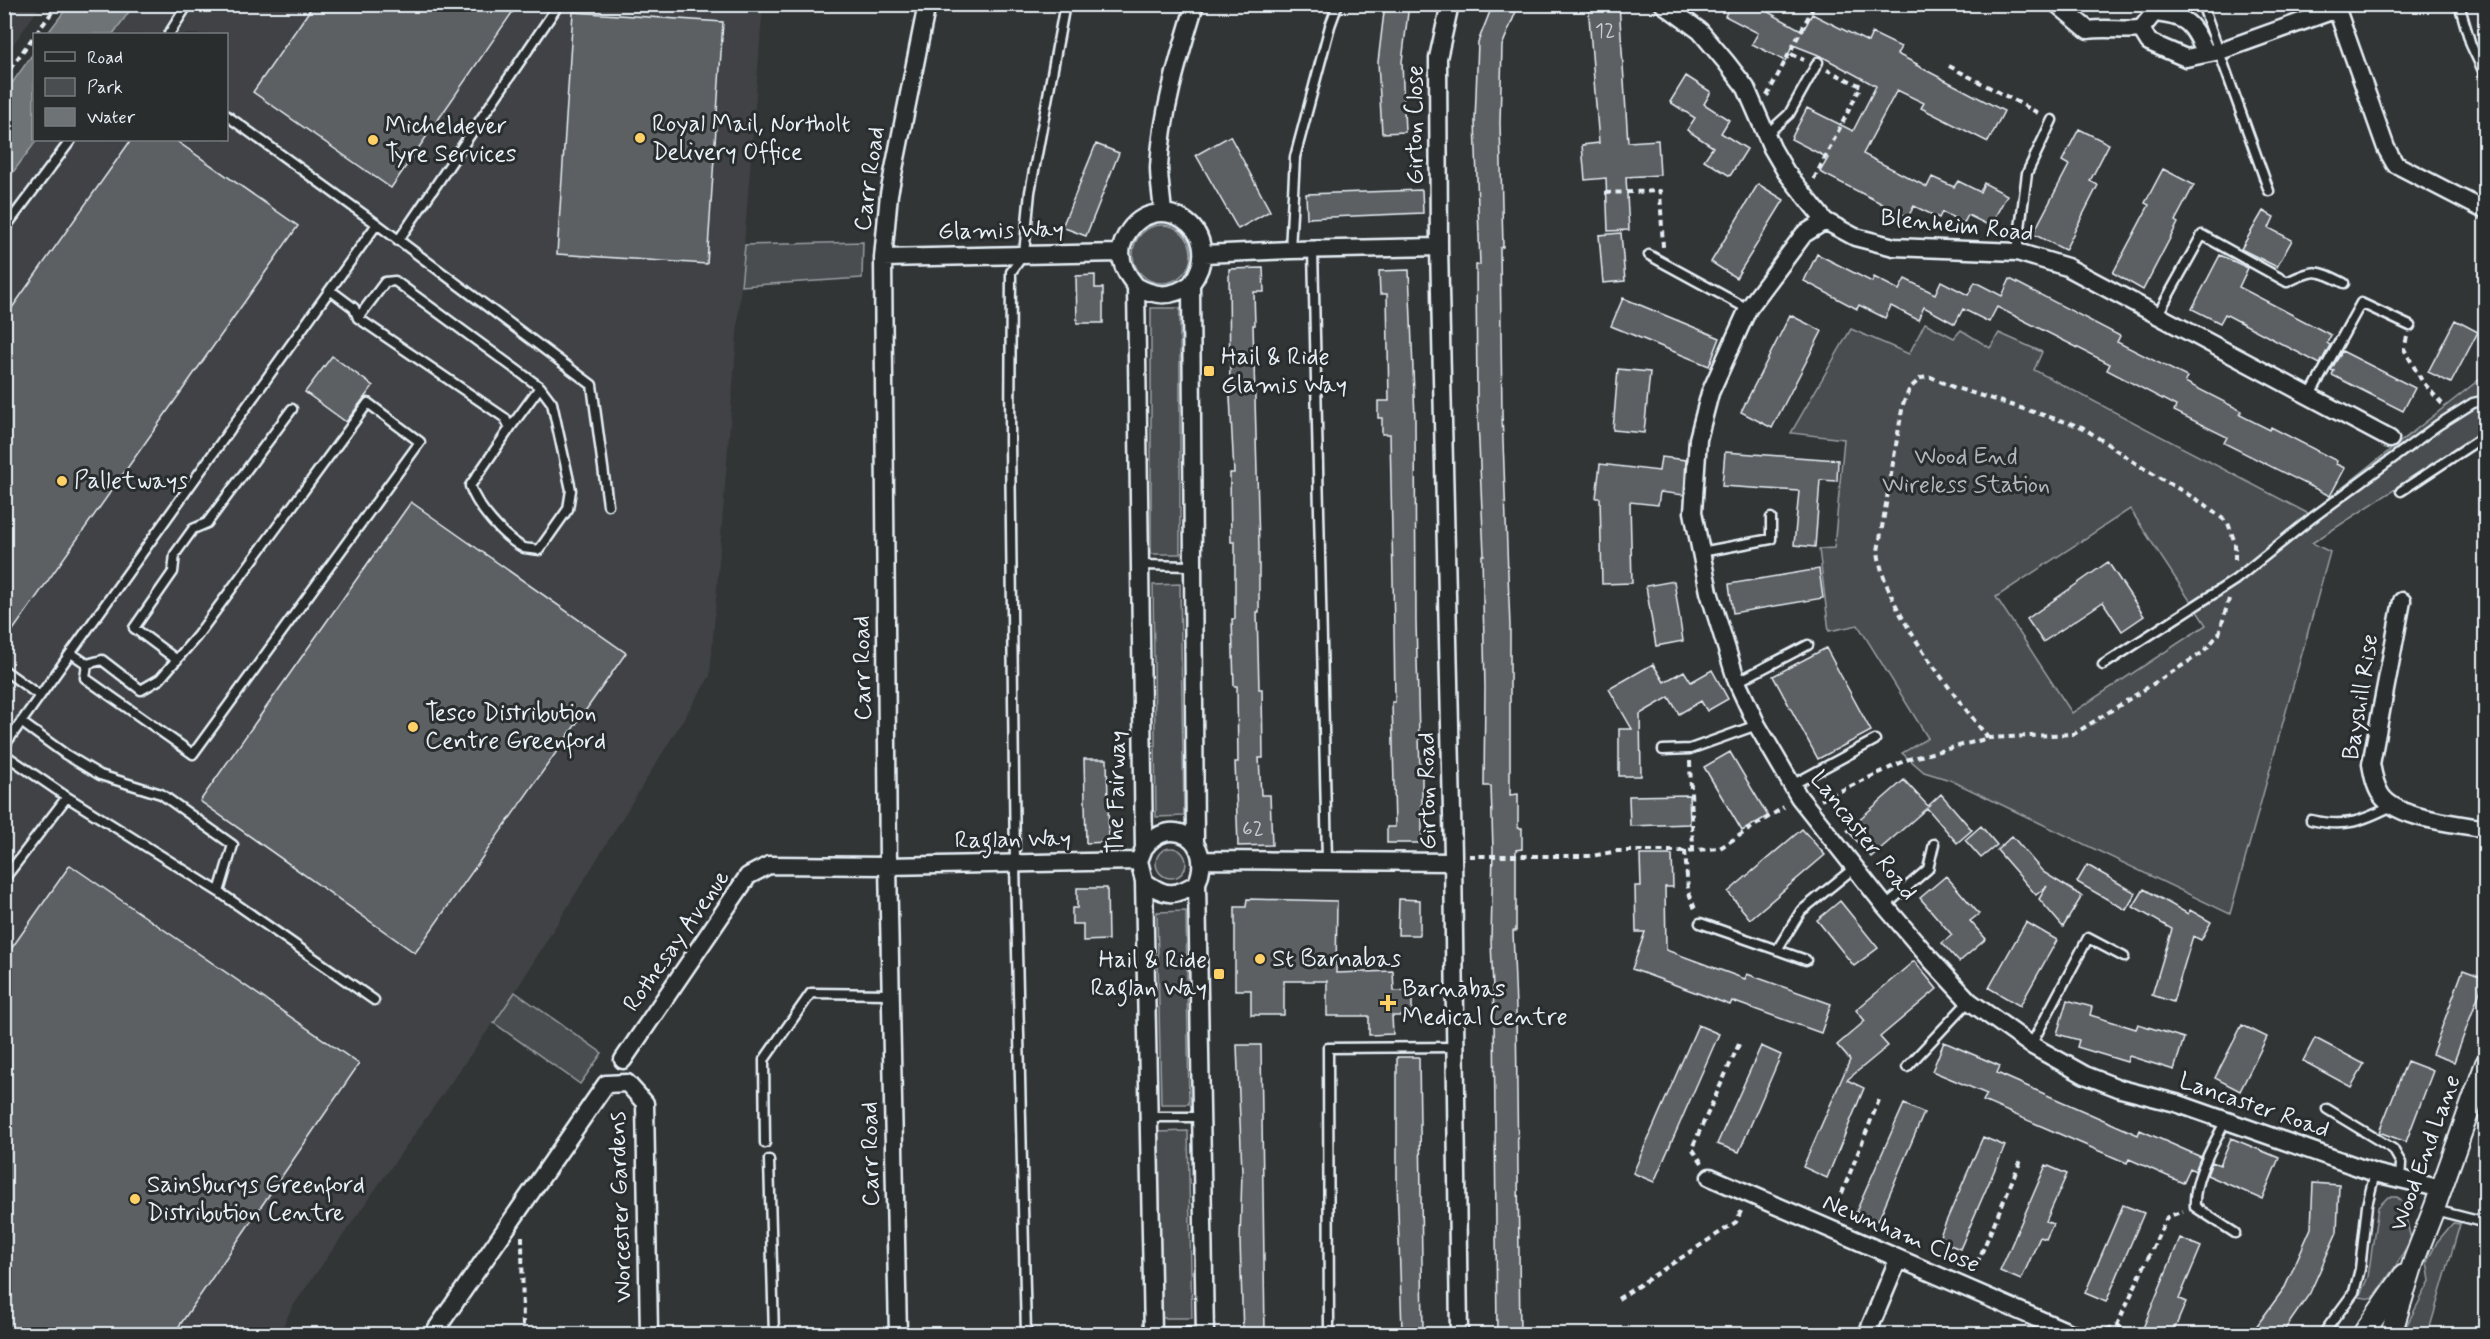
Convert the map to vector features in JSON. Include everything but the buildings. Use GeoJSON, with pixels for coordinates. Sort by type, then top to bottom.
{"type":"FeatureCollection","features":[{"type":"Feature","properties":{"kind":"street","name":"Carr Road"},"geometry":{"type":"LineString","coordinates":[[898,1335],[888,866],[883,258],[889,194],[927,4]]}},
{"type":"Feature","properties":{"kind":"street"},"geometry":{"type":"LineString","coordinates":[[1163,213],[1159,168],[1165,116],[1178,59],[1195,4]]}},
{"type":"Feature","properties":{"kind":"street","name":"Girton Close"},"geometry":{"type":"LineString","coordinates":[[1439,247],[1438,58],[1450,4]]}},
{"type":"Feature","properties":{"kind":"street","name":"Blenheim Road"},"geometry":{"type":"LineString","coordinates":[[1663,4],[1700,31],[1746,88],[1786,172],[1825,221],[1855,237],[1894,247],[2017,252],[2067,267],[2390,439]]}},
{"type":"Feature","properties":{"kind":"street"},"geometry":{"type":"LineString","coordinates":[[2057,4],[2088,30],[2105,27],[2124,31],[2141,29],[2154,14],[2171,15],[2192,25],[2213,52]]}},
{"type":"Feature","properties":{"kind":"street"},"geometry":{"type":"LineString","coordinates":[[2141,29],[2149,42],[2186,58],[2213,52],[2336,7],[2386,148],[2395,164],[2486,211]]}},
{"type":"Feature","properties":{"kind":"street"},"geometry":{"type":"LineString","coordinates":[[1121,253],[1128,231],[1136,222],[1149,215],[1163,213],[1183,218],[1194,227],[1201,240],[1204,254],[1199,273],[1184,290],[1164,296],[1150,294],[1136,286]]}},
{"type":"Feature","properties":{"kind":"street","name":"Lancaster Road"},"geometry":{"type":"LineString","coordinates":[[1825,221],[1804,234],[1748,309],[1710,393],[1698,439],[1693,512],[1709,592],[1737,682],[1757,725],[1806,807],[1884,906],[1969,1001],[2031,1045],[2085,1075],[2121,1089],[2176,1103],[2375,1173],[2442,1189]]}},
{"type":"Feature","properties":{"kind":"street"},"geometry":{"type":"LineString","coordinates":[[1204,254],[1439,247]]}},
{"type":"Feature","properties":{"kind":"street","name":"Girton Road"},"geometry":{"type":"LineString","coordinates":[[1439,247],[1453,859],[1459,1335]]}},
{"type":"Feature","properties":{"kind":"street","name":"Glamis Way"},"geometry":{"type":"LineString","coordinates":[[883,258],[1121,253]]}},
{"type":"Feature","properties":{"kind":"street","name":"The Fairway"},"geometry":{"type":"LineString","coordinates":[[1121,253],[1125,272],[1136,286],[1141,854],[1144,881],[1153,1334]]}},
{"type":"Feature","properties":{"kind":"street"},"geometry":{"type":"LineString","coordinates":[[1191,284],[1195,843]]}},
{"type":"Feature","properties":{"kind":"street","name":"Bayshill Rise"},"geometry":{"type":"LineString","coordinates":[[2392,806],[2381,795],[2374,781],[2371,764],[2402,601]]}},
{"type":"Feature","properties":{"kind":"street"},"geometry":{"type":"LineString","coordinates":[[2392,806],[2403,812],[2486,829]]}},
{"type":"Feature","properties":{"kind":"street"},"geometry":{"type":"LineString","coordinates":[[1141,854],[1150,839],[1168,831],[1179,832],[1195,843],[1203,860],[1197,883],[1204,1333]]}},
{"type":"Feature","properties":{"kind":"street","name":"Raglan Way"},"geometry":{"type":"LineString","coordinates":[[888,866],[1015,864],[1141,854]]}},
{"type":"Feature","properties":{"kind":"street"},"geometry":{"type":"LineString","coordinates":[[1203,860],[1453,859]]}},
{"type":"Feature","properties":{"kind":"street","name":"Rothesay Avenue"},"geometry":{"type":"LineString","coordinates":[[623,1060],[748,876],[769,866],[888,866]]}},
{"type":"Feature","properties":{"kind":"street"},"geometry":{"type":"LineString","coordinates":[[1144,881],[1158,891],[1168,894],[1184,891],[1197,883]]}},
{"type":"Feature","properties":{"kind":"street","name":"Wood End Lane"},"geometry":{"type":"LineString","coordinates":[[2391,1335],[2414,1260],[2442,1189],[2486,1063]]}},
{"type":"Feature","properties":{"kind":"street","name":"Worcester Gardens"},"geometry":{"type":"LineString","coordinates":[[522,1206],[606,1084],[627,1083],[645,1103],[649,1335]]}},
{"type":"Feature","properties":{"kind":"street","name":"Newnham Close"},"geometry":{"type":"LineString","coordinates":[[1710,1177],[2073,1335]]}},
{"type":"Feature","properties":{"kind":"street"},"geometry":{"type":"LineString","coordinates":[[433,1335],[522,1206]]}},
{"type":"Feature","properties":{"kind":"street"},"geometry":{"type":"LineString","coordinates":[[1867,1335],[1898,1260]]}},
{"type":"Feature","properties":{"kind":"street","name":"Wood End Lane"},"geometry":{"type":"LineString","coordinates":[[2363,1335],[2414,1260]]}},
{"type":"Feature","properties":{"kind":"lane"},"geometry":{"type":"LineString","coordinates":[[4,12],[10,4]]}},
{"type":"Feature","properties":{"kind":"lane"},"geometry":{"type":"LineString","coordinates":[[170,33],[188,4]]}},
{"type":"Feature","properties":{"kind":"lane"},"geometry":{"type":"LineString","coordinates":[[398,241],[559,4]]}},
{"type":"Feature","properties":{"kind":"lane"},"geometry":{"type":"LineString","coordinates":[[1026,1335],[1015,864],[1010,440],[1011,272],[1024,254],[1030,192],[1065,4]]}},
{"type":"Feature","properties":{"kind":"lane"},"geometry":{"type":"LineString","coordinates":[[1290,250],[1295,157],[1338,4]]}},
{"type":"Feature","properties":{"kind":"lane"},"geometry":{"type":"LineString","coordinates":[[2202,4],[2213,52],[2269,191]]}},
{"type":"Feature","properties":{"kind":"lane"},"geometry":{"type":"LineString","coordinates":[[2459,4],[2471,45],[2486,77]]}},
{"type":"Feature","properties":{"kind":"lane"},"geometry":{"type":"LineString","coordinates":[[1767,134],[1789,114],[1817,64]]}},
{"type":"Feature","properties":{"kind":"lane"},"geometry":{"type":"LineString","coordinates":[[228,117],[592,385],[608,505]]}},
{"type":"Feature","properties":{"kind":"lane"},"geometry":{"type":"LineString","coordinates":[[2017,252],[2027,173],[2052,120]]}},
{"type":"Feature","properties":{"kind":"lane"},"geometry":{"type":"LineString","coordinates":[[4,228],[70,141]]}},
{"type":"Feature","properties":{"kind":"lane"},"geometry":{"type":"LineString","coordinates":[[4,746],[8,733],[21,723],[376,224]]}},
{"type":"Feature","properties":{"kind":"lane"},"geometry":{"type":"LineString","coordinates":[[2158,315],[2202,235],[2287,282],[2315,271],[2321,271],[2344,283]]}},
{"type":"Feature","properties":{"kind":"lane"},"geometry":{"type":"LineString","coordinates":[[1313,249],[1327,860]]}},
{"type":"Feature","properties":{"kind":"lane"},"geometry":{"type":"LineString","coordinates":[[1649,255],[1748,309]]}},
{"type":"Feature","properties":{"kind":"lane"},"geometry":{"type":"LineString","coordinates":[[358,318],[385,282],[395,281],[540,387],[552,403],[571,490],[568,509],[539,550],[525,548],[499,527],[475,500],[470,486],[540,387]]}},
{"type":"Feature","properties":{"kind":"lane"},"geometry":{"type":"LineString","coordinates":[[330,290],[354,308],[358,318],[505,418],[510,428]]}},
{"type":"Feature","properties":{"kind":"lane"},"geometry":{"type":"LineString","coordinates":[[2310,395],[2361,303],[2410,326]]}},
{"type":"Feature","properties":{"kind":"lane"},"geometry":{"type":"LineString","coordinates":[[2103,664],[2235,580],[2312,518],[2438,425],[2473,403],[2486,400]]}},
{"type":"Feature","properties":{"kind":"lane"},"geometry":{"type":"LineString","coordinates":[[71,653],[87,664],[102,660],[141,690],[160,679],[177,660],[368,403],[420,442],[193,754],[85,678],[87,664]]}},
{"type":"Feature","properties":{"kind":"lane"},"geometry":{"type":"LineString","coordinates":[[177,660],[134,628],[173,572],[175,554],[193,530],[207,523],[292,409]]}},
{"type":"Feature","properties":{"kind":"lane"},"geometry":{"type":"LineString","coordinates":[[2401,491],[2486,435]]}},
{"type":"Feature","properties":{"kind":"lane"},"geometry":{"type":"LineString","coordinates":[[1701,552],[1771,539],[1771,518]]}},
{"type":"Feature","properties":{"kind":"lane"},"geometry":{"type":"LineString","coordinates":[[1140,565],[1193,566]]}},
{"type":"Feature","properties":{"kind":"lane"},"geometry":{"type":"LineString","coordinates":[[1737,682],[1808,645]]}},
{"type":"Feature","properties":{"kind":"lane"},"geometry":{"type":"LineString","coordinates":[[4,670],[40,696]]}},
{"type":"Feature","properties":{"kind":"lane"},"geometry":{"type":"LineString","coordinates":[[21,723],[100,775],[161,794],[233,845],[219,892]]}},
{"type":"Feature","properties":{"kind":"lane"},"geometry":{"type":"LineString","coordinates":[[1663,750],[1690,749],[1757,725]]}},
{"type":"Feature","properties":{"kind":"lane"},"geometry":{"type":"LineString","coordinates":[[1792,785],[1875,740]]}},
{"type":"Feature","properties":{"kind":"lane"},"geometry":{"type":"LineString","coordinates":[[4,753],[67,797],[219,892],[374,1000]]}},
{"type":"Feature","properties":{"kind":"lane"},"geometry":{"type":"LineString","coordinates":[[4,879],[67,797]]}},
{"type":"Feature","properties":{"kind":"lane"},"geometry":{"type":"LineString","coordinates":[[2311,820],[2326,823],[2362,821],[2392,806]]}},
{"type":"Feature","properties":{"kind":"lane"},"geometry":{"type":"LineString","coordinates":[[1884,906],[1928,868],[1934,844]]}},
{"type":"Feature","properties":{"kind":"lane"},"geometry":{"type":"LineString","coordinates":[[1777,950],[1802,911],[1854,868]]}},
{"type":"Feature","properties":{"kind":"lane"},"geometry":{"type":"LineString","coordinates":[[1700,923],[1806,960]]}},
{"type":"Feature","properties":{"kind":"lane"},"geometry":{"type":"LineString","coordinates":[[2031,1045],[2088,938],[2124,957]]}},
{"type":"Feature","properties":{"kind":"lane"},"geometry":{"type":"LineString","coordinates":[[765,1143],[764,1060],[811,993],[891,994]]}},
{"type":"Feature","properties":{"kind":"lane"},"geometry":{"type":"LineString","coordinates":[[1907,1067],[1969,1001]]}},
{"type":"Feature","properties":{"kind":"lane"},"geometry":{"type":"LineString","coordinates":[[1329,1335],[1328,1048],[1455,1047]]}},
{"type":"Feature","properties":{"kind":"lane"},"geometry":{"type":"LineString","coordinates":[[2327,1109],[2393,1149],[2401,1163],[2400,1180]]}},
{"type":"Feature","properties":{"kind":"lane"},"geometry":{"type":"LineString","coordinates":[[1149,1117],[1201,1117]]}},
{"type":"Feature","properties":{"kind":"lane"},"geometry":{"type":"LineString","coordinates":[[2226,1120],[2194,1194],[2195,1207],[2235,1233]]}},
{"type":"Feature","properties":{"kind":"lane"},"geometry":{"type":"LineString","coordinates":[[769,1160],[774,1335]]}},
{"type":"Feature","properties":{"kind":"lane"},"geometry":{"type":"LineString","coordinates":[[2323,1335],[2354,1292],[2360,1269],[2367,1205],[2375,1173]]}},
{"type":"Feature","properties":{"kind":"lane"},"geometry":{"type":"LineString","coordinates":[[2434,1209],[2486,1222]]}},
{"type":"Feature","properties":{"kind":"lane"},"geometry":{"type":"LineString","coordinates":[[1153,1334],[1204,1333]]}},
{"type":"Feature","properties":{"kind":"path"},"geometry":{"type":"LineString","coordinates":[[36,33],[58,4]]}},
{"type":"Feature","properties":{"kind":"path"},"geometry":{"type":"LineString","coordinates":[[1758,112],[1791,54],[1815,4]]}},
{"type":"Feature","properties":{"kind":"path"},"geometry":{"type":"LineString","coordinates":[[4,77],[33,38]]}},
{"type":"Feature","properties":{"kind":"path"},"geometry":{"type":"LineString","coordinates":[[1805,197],[1861,86],[1817,64]]}},
{"type":"Feature","properties":{"kind":"path"},"geometry":{"type":"LineString","coordinates":[[1949,66],[2052,120]]}},
{"type":"Feature","properties":{"kind":"path"},"geometry":{"type":"LineString","coordinates":[[1605,193],[1660,191],[1664,263]]}},
{"type":"Feature","properties":{"kind":"path"},"geometry":{"type":"LineString","coordinates":[[2410,326],[2404,349],[2422,381],[2451,413]]}},
{"type":"Feature","properties":{"kind":"path"},"geometry":{"type":"LineString","coordinates":[[1806,807],[1909,759],[1988,738],[2074,734],[2202,653],[2219,634],[2235,580],[2235,543],[2228,523],[2206,505],[2143,468],[2082,428],[1953,387],[1931,377],[1921,378],[1910,388],[1903,404],[1878,551],[1880,570],[1907,625],[1988,738]]}},
{"type":"Feature","properties":{"kind":"path"},"geometry":{"type":"LineString","coordinates":[[1690,749],[1692,850]]}},
{"type":"Feature","properties":{"kind":"path"},"geometry":{"type":"LineString","coordinates":[[1453,859],[1592,856],[1617,851],[1685,851],[1720,848],[1775,813]]}},
{"type":"Feature","properties":{"kind":"path"},"geometry":{"type":"LineString","coordinates":[[1685,851],[1688,890],[1700,923]]}},
{"type":"Feature","properties":{"kind":"path"},"geometry":{"type":"LineString","coordinates":[[1710,1177],[1692,1148],[1740,1042]]}},
{"type":"Feature","properties":{"kind":"path"},"geometry":{"type":"LineString","coordinates":[[1828,1229],[1879,1100]]}},
{"type":"Feature","properties":{"kind":"path"},"geometry":{"type":"LineString","coordinates":[[1966,1289],[2021,1160]]}},
{"type":"Feature","properties":{"kind":"path"},"geometry":{"type":"LineString","coordinates":[[1618,1299],[1736,1222],[1750,1195]]}},
{"type":"Feature","properties":{"kind":"path"},"geometry":{"type":"LineString","coordinates":[[522,1206],[523,1335]]}},
{"type":"Feature","properties":{"kind":"path"},"geometry":{"type":"LineString","coordinates":[[2097,1335],[2117,1325],[2167,1217],[2195,1207]]}},
{"type":"Feature","properties":{"kind":"path"},"geometry":{"type":"LineString","coordinates":[[2117,1325],[2134,1335]]}},
{"type":"Feature","properties":{"kind":"shaded area"},"geometry":{"type":"Polygon","coordinates":[[[5,5],[41,5],[5,56],[5,5]]]}},
{"type":"Feature","properties":{"kind":"shaded area"},"geometry":{"type":"Polygon","coordinates":[[[134,5],[763,5],[710,676],[515,992],[293,1306],[279,1334],[5,1334],[4,183],[36,141],[228,141],[228,33],[114,33],[134,5]]]}},
{"type":"Feature","properties":{"kind":"green space"},"geometry":{"type":"Polygon","coordinates":[[[1162,225],[1173,227],[1183,233],[1189,243],[1191,254],[1189,265],[1183,275],[1173,281],[1162,283],[1151,281],[1141,275],[1135,265],[1133,254],[1135,243],[1141,233],[1151,227],[1162,225]]]}},
{"type":"Feature","properties":{"kind":"green space"},"geometry":{"type":"Polygon","coordinates":[[[863,242],[862,278],[741,286],[745,245],[863,242]]]}},
{"type":"Feature","properties":{"kind":"green space"},"geometry":{"type":"Polygon","coordinates":[[[1151,308],[1180,308],[1180,554],[1151,554],[1151,308]]]}},
{"type":"Feature","properties":{"kind":"green space","name":"Wood End Wireless Station"},"geometry":{"type":"Polygon","coordinates":[[[1925,323],[1954,338],[1961,330],[1990,348],[1999,333],[2042,352],[2034,370],[2309,514],[2485,375],[2485,431],[2312,543],[2330,552],[2230,914],[1950,780],[1924,772],[1902,753],[1928,738],[1858,625],[1829,631],[1819,549],[1834,548],[1844,439],[1791,433],[1851,329],[1909,354],[1925,323]],[[2130,509],[1996,597],[2072,713],[2206,625],[2130,509]]]}},
{"type":"Feature","properties":{"kind":"green space"},"geometry":{"type":"Polygon","coordinates":[[[1180,584],[1184,816],[1156,817],[1153,585],[1180,584]]]}},
{"type":"Feature","properties":{"kind":"green space"},"geometry":{"type":"Polygon","coordinates":[[[1171,848],[1181,853],[1186,863],[1181,873],[1171,878],[1161,873],[1156,863],[1161,853],[1171,848]]]}},
{"type":"Feature","properties":{"kind":"green space"},"geometry":{"type":"Polygon","coordinates":[[[1186,911],[1189,1104],[1161,1104],[1157,912],[1186,911]]]}},
{"type":"Feature","properties":{"kind":"green space"},"geometry":{"type":"Polygon","coordinates":[[[515,992],[602,1053],[580,1084],[494,1023],[515,992]]]}},
{"type":"Feature","properties":{"kind":"green space"},"geometry":{"type":"Polygon","coordinates":[[[1188,1131],[1192,1318],[1162,1318],[1158,1132],[1188,1131]]]}},
{"type":"Feature","properties":{"kind":"green space"},"geometry":{"type":"Polygon","coordinates":[[[2388,1197],[2397,1197],[2402,1202],[2411,1239],[2395,1267],[2372,1299],[2359,1297],[2368,1277],[2378,1207],[2388,1197]]]}},
{"type":"Feature","properties":{"kind":"green space"},"geometry":{"type":"Polygon","coordinates":[[[2453,1223],[2460,1224],[2428,1334],[2402,1334],[2430,1281],[2427,1262],[2437,1242],[2453,1223]]]}},
{"type":"Feature","properties":{"kind":"water"},"geometry":{"type":"Polygon","coordinates":[[[69,4],[134,5],[114,33],[48,33],[69,4]]]}},
{"type":"Feature","properties":{"kind":"water"},"geometry":{"type":"Polygon","coordinates":[[[33,53],[33,141],[36,141],[5,183],[5,93],[33,53]]]}},
{"type":"Feature","properties":{"kind":"place","name":"Royal Mail, Northolt Delivery Office"},"geometry":{"type":"Point","coordinates":[640,138]}},
{"type":"Feature","properties":{"kind":"place","name":"Micheldever Tyre Services"},"geometry":{"type":"Point","coordinates":[373,140]}},
{"type":"Feature","properties":{"kind":"place","name":"Hail & Ride Glamis Way"},"geometry":{"type":"Point","coordinates":[1209,371]}},
{"type":"Feature","properties":{"kind":"place","name":"Palletways"},"geometry":{"type":"Point","coordinates":[62,481]}},
{"type":"Feature","properties":{"kind":"place","name":"Tesco Distribution Centre Greenford"},"geometry":{"type":"Point","coordinates":[413,727]}},
{"type":"Feature","properties":{"kind":"place","name":"St Barnabas"},"geometry":{"type":"Point","coordinates":[1260,959]}},
{"type":"Feature","properties":{"kind":"place","name":"Hail & Ride Raglan Way"},"geometry":{"type":"Point","coordinates":[1219,974]}},
{"type":"Feature","properties":{"kind":"place","name":"Barnabas Medical Centre"},"geometry":{"type":"Point","coordinates":[1388,1003]}},
{"type":"Feature","properties":{"kind":"place","name":"Sainsburys Greenford Distribution Centre"},"geometry":{"type":"Point","coordinates":[135,1199]}}]}
